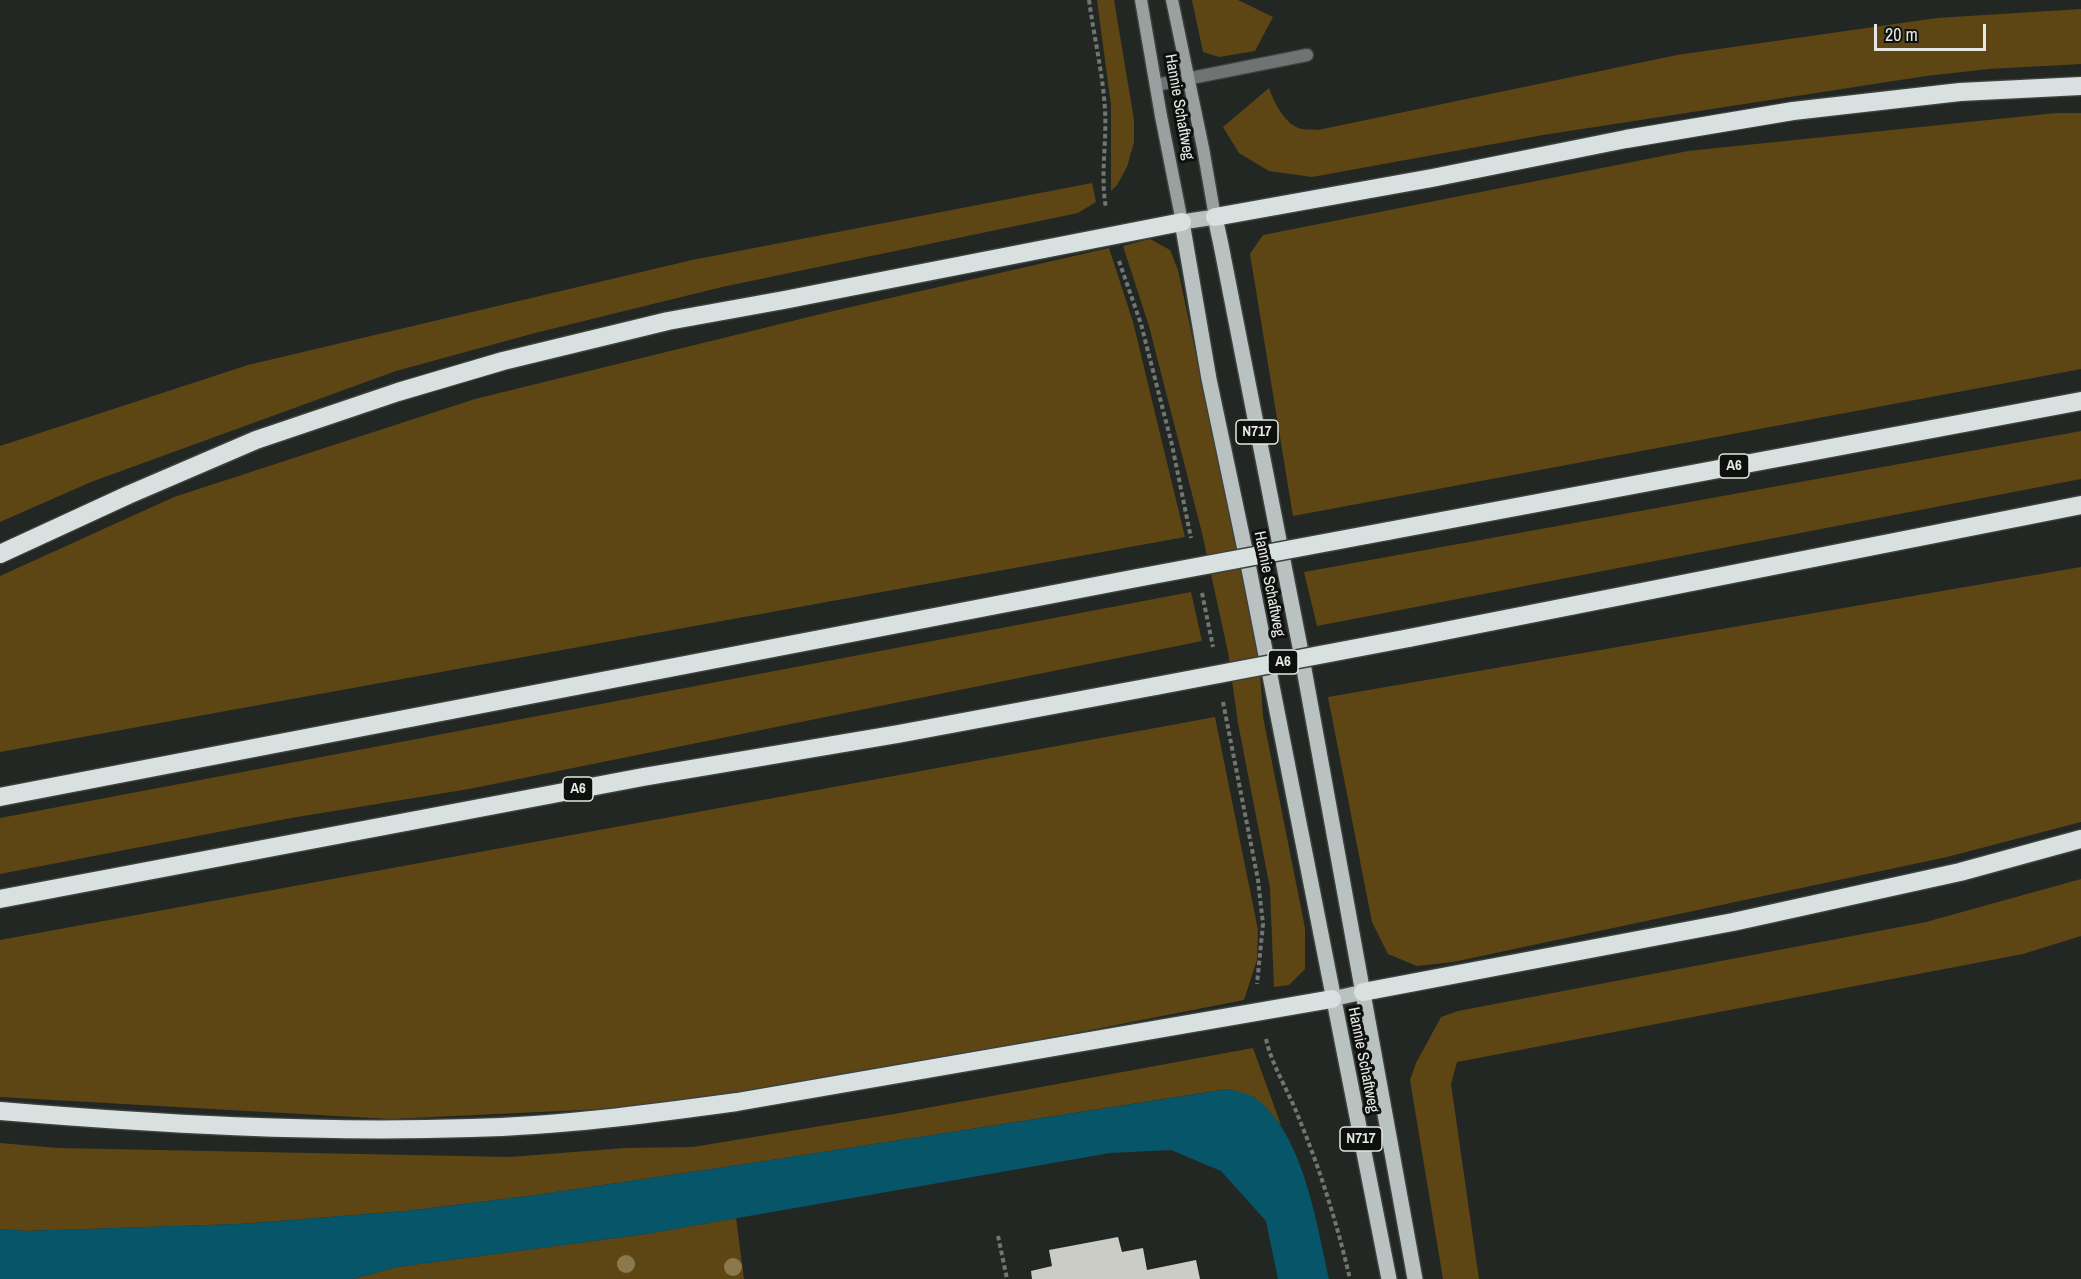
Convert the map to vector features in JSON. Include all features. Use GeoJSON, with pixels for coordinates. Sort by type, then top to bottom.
{"type":"FeatureCollection","features":[{"type":"Feature","properties":{"kind":"highway"},"geometry":{"type":"LineString","coordinates":[[1215,217],[1432,178],[1626,139],[1793,111],[1960,92],[2081,86]]}},
{"type":"Feature","properties":{"kind":"highway"},"geometry":{"type":"LineString","coordinates":[[0,554],[128,495],[256,440],[388,395],[503,361],[668,321],[1182,222]]}},
{"type":"Feature","properties":{"kind":"highway","name":"A6"},"geometry":{"type":"LineString","coordinates":[[0,797],[1137,578],[2081,401]]}},
{"type":"Feature","properties":{"kind":"highway","name":"A6"},"geometry":{"type":"LineString","coordinates":[[0,900],[643,777],[898,734],[1409,638],[2081,504]]}},
{"type":"Feature","properties":{"kind":"highway"},"geometry":{"type":"LineString","coordinates":[[1363,992],[1733,922],[1960,872],[2081,839]]}},
{"type":"Feature","properties":{"kind":"highway"},"geometry":{"type":"LineString","coordinates":[[0,1111],[98,1119],[292,1129],[472,1128],[554,1123],[737,1102],[1332,999]]}},
{"type":"Feature","properties":{"kind":"main road","name":"Hannie Schaftweg"},"geometry":{"type":"LineString","coordinates":[[1141,0],[1209,379],[1248,564],[1389,1279]]}},
{"type":"Feature","properties":{"kind":"main road","name":"Hannie Schaftweg"},"geometry":{"type":"LineString","coordinates":[[1172,0],[1297,636],[1415,1279]]}},
{"type":"Feature","properties":{"kind":"main road"},"geometry":{"type":"LineString","coordinates":[[1182,222],[1215,217]]}},
{"type":"Feature","properties":{"kind":"main road"},"geometry":{"type":"LineString","coordinates":[[1332,999],[1363,992]]}},
{"type":"Feature","properties":{"kind":"lane"},"geometry":{"type":"LineString","coordinates":[[1156,85],[1307,55]]}},
{"type":"Feature","properties":{"kind":"path"},"geometry":{"type":"LineString","coordinates":[[1089,0],[1105,108],[1104,195]]}},
{"type":"Feature","properties":{"kind":"path"},"geometry":{"type":"LineString","coordinates":[[1119,260],[1142,324],[1172,445],[1193,547]]}},
{"type":"Feature","properties":{"kind":"path"},"geometry":{"type":"LineString","coordinates":[[1202,593],[1213,650]]}},
{"type":"Feature","properties":{"kind":"path"},"geometry":{"type":"LineString","coordinates":[[1222,696],[1258,880],[1263,924],[1257,985]]}},
{"type":"Feature","properties":{"kind":"path"},"geometry":{"type":"LineString","coordinates":[[1263,1028],[1268,1050],[1297,1112],[1329,1199],[1350,1279]]}},
{"type":"Feature","properties":{"kind":"path"},"geometry":{"type":"LineString","coordinates":[[998,1236],[1007,1279]]}},
{"type":"Feature","properties":{"kind":"shaded area"},"geometry":{"type":"Polygon","coordinates":[[[1097,0],[1114,0],[1134,120],[1134,142],[1127,167],[1111,191],[1111,105],[1097,0]]]}},
{"type":"Feature","properties":{"kind":"shaded area"},"geometry":{"type":"Polygon","coordinates":[[[1192,0],[1238,0],[1273,17],[1255,51],[1219,57],[1203,52],[1192,0]]]}},
{"type":"Feature","properties":{"kind":"shaded area"},"geometry":{"type":"Polygon","coordinates":[[[2081,9],[2081,64],[1989,69],[1926,76],[1543,135],[1312,177],[1269,171],[1239,153],[1223,127],[1269,88],[1276,105],[1288,121],[1298,128],[1318,130],[1677,55],[1937,18],[2081,9]]]}},
{"type":"Feature","properties":{"kind":"shaded area"},"geometry":{"type":"Polygon","coordinates":[[[2056,113],[2081,113],[2081,369],[1293,516],[1250,254],[1263,235],[1688,151],[2056,113]]]}},
{"type":"Feature","properties":{"kind":"shaded area"},"geometry":{"type":"Polygon","coordinates":[[[1092,183],[1096,202],[1078,213],[722,287],[535,333],[396,371],[91,482],[0,522],[0,446],[248,365],[692,260],[1092,183]]]}},
{"type":"Feature","properties":{"kind":"shaded area"},"geometry":{"type":"Polygon","coordinates":[[[1150,239],[1170,250],[1178,270],[1258,646],[1263,717],[1305,928],[1305,969],[1289,985],[1274,987],[1270,888],[1238,723],[1228,652],[1202,533],[1149,326],[1123,246],[1150,239]]]}},
{"type":"Feature","properties":{"kind":"shaded area"},"geometry":{"type":"Polygon","coordinates":[[[1109,248],[1133,322],[1185,537],[0,752],[0,576],[174,497],[475,399],[829,312],[1109,248]]]}},
{"type":"Feature","properties":{"kind":"shaded area"},"geometry":{"type":"Polygon","coordinates":[[[2081,431],[2081,479],[1317,626],[1304,572],[2081,431]]]}},
{"type":"Feature","properties":{"kind":"shaded area"},"geometry":{"type":"Polygon","coordinates":[[[2081,567],[2081,822],[1947,857],[1453,962],[1417,966],[1388,954],[1372,922],[1328,697],[2081,567]]]}},
{"type":"Feature","properties":{"kind":"shaded area"},"geometry":{"type":"Polygon","coordinates":[[[1191,592],[1202,641],[469,789],[291,818],[0,874],[0,818],[1191,592]]]}},
{"type":"Feature","properties":{"kind":"shaded area"},"geometry":{"type":"Polygon","coordinates":[[[1215,717],[1258,930],[1257,960],[1244,1000],[798,1087],[624,1108],[390,1119],[0,1097],[0,940],[1215,717]]]}},
{"type":"Feature","properties":{"kind":"shaded area"},"geometry":{"type":"Polygon","coordinates":[[[2081,879],[2081,936],[2023,954],[1457,1062],[1451,1084],[1479,1279],[1443,1279],[1410,1080],[1416,1063],[1441,1017],[1458,1011],[1926,922],[2081,879]]]}},
{"type":"Feature","properties":{"kind":"shaded area"},"geometry":{"type":"Polygon","coordinates":[[[1253,1048],[1281,1125],[1254,1097],[1228,1089],[536,1195],[406,1211],[240,1224],[25,1231],[0,1229],[0,1143],[58,1148],[510,1157],[625,1148],[693,1147],[894,1114],[1253,1048]]]}},
{"type":"Feature","properties":{"kind":"shaded area"},"geometry":{"type":"Polygon","coordinates":[[[736,1218],[744,1279],[353,1279],[397,1267],[646,1234],[736,1218]]]}},
{"type":"Feature","properties":{"kind":"water"},"geometry":{"type":"Polygon","coordinates":[[[1229,1089],[1255,1098],[1271,1113],[1285,1133],[1306,1181],[1329,1279],[1278,1279],[1266,1221],[1221,1171],[1171,1150],[1110,1153],[646,1234],[397,1267],[353,1279],[0,1279],[0,1229],[25,1231],[240,1224],[406,1211],[536,1195],[1229,1089]]]}},
{"type":"Feature","properties":{"kind":"building"},"geometry":{"type":"Polygon","coordinates":[[[1118,1237],[1122,1252],[1143,1248],[1147,1270],[1196,1260],[1200,1279],[1032,1279],[1031,1271],[1052,1266],[1049,1250],[1118,1237]]]}}]}
